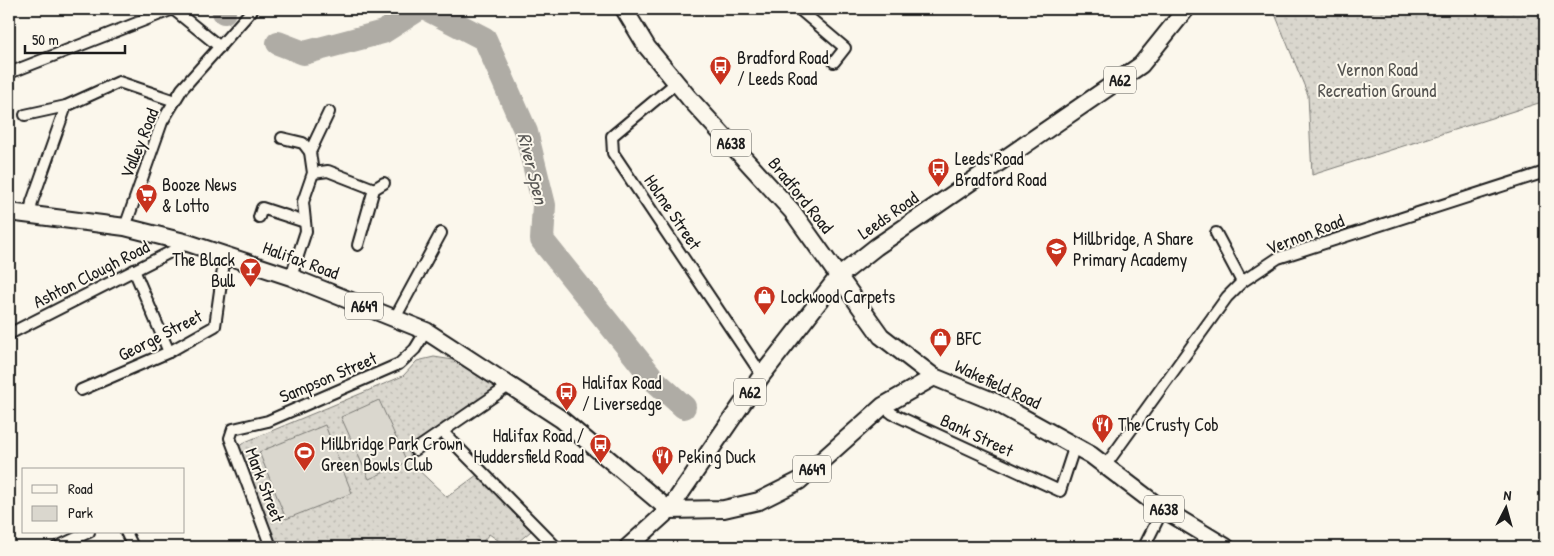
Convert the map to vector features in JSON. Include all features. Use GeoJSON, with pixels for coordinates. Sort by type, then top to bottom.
{"type":"FeatureCollection","features":[{"type":"Feature","properties":{"kind":"main road","name":"Bradford Road"},"geometry":{"type":"LineString","coordinates":[[624,9],[647,47],[792,211],[881,336],[934,377]]}},
{"type":"Feature","properties":{"kind":"main road","name":"Leeds Road"},"geometry":{"type":"LineString","coordinates":[[668,510],[762,375],[838,277],[876,247],[1141,65],[1186,9]]}},
{"type":"Feature","properties":{"kind":"main road","name":"Halifax Road"},"geometry":{"type":"LineString","coordinates":[[9,212],[125,226],[188,243],[291,276],[426,331],[561,419],[668,510]]}},
{"type":"Feature","properties":{"kind":"main road","name":"Wakefield Road"},"geometry":{"type":"LineString","coordinates":[[668,510],[724,509],[759,501],[799,481],[883,406],[934,377],[995,402],[1075,445],[1163,509],[1226,547]]}},
{"type":"Feature","properties":{"kind":"main road","name":"A62"},"geometry":{"type":"LineString","coordinates":[[628,547],[668,510]]}},
{"type":"Feature","properties":{"kind":"street"},"geometry":{"type":"LineString","coordinates":[[9,73],[173,9],[220,47]]}},
{"type":"Feature","properties":{"kind":"street","name":"Valley Road"},"geometry":{"type":"LineString","coordinates":[[125,226],[162,122],[182,89],[253,9]]}},
{"type":"Feature","properties":{"kind":"street"},"geometry":{"type":"LineString","coordinates":[[799,9],[845,48],[834,62]]}},
{"type":"Feature","properties":{"kind":"street"},"geometry":{"type":"LineString","coordinates":[[25,115],[66,106],[119,82],[175,101]]}},
{"type":"Feature","properties":{"kind":"street","name":"Holme Street"},"geometry":{"type":"LineString","coordinates":[[677,82],[612,136],[613,153],[762,375]]}},
{"type":"Feature","properties":{"kind":"street"},"geometry":{"type":"LineString","coordinates":[[30,215],[32,202],[66,106]]}},
{"type":"Feature","properties":{"kind":"street"},"geometry":{"type":"LineString","coordinates":[[310,152],[329,112]]}},
{"type":"Feature","properties":{"kind":"street"},"geometry":{"type":"LineString","coordinates":[[282,138],[303,143],[310,152],[313,173],[304,202],[306,231],[291,276]]}},
{"type":"Feature","properties":{"kind":"street"},"geometry":{"type":"LineString","coordinates":[[313,173],[328,171],[374,189]]}},
{"type":"Feature","properties":{"kind":"street","name":"Vernon Road"},"geometry":{"type":"LineString","coordinates":[[1105,466],[1227,297],[1242,282],[1278,258],[1545,172]]}},
{"type":"Feature","properties":{"kind":"street"},"geometry":{"type":"LineString","coordinates":[[358,246],[374,189],[384,183]]}},
{"type":"Feature","properties":{"kind":"street"},"geometry":{"type":"LineString","coordinates":[[259,217],[262,208],[305,222]]}},
{"type":"Feature","properties":{"kind":"street"},"geometry":{"type":"LineString","coordinates":[[396,318],[441,233]]}},
{"type":"Feature","properties":{"kind":"street"},"geometry":{"type":"LineString","coordinates":[[1216,233],[1242,282]]}},
{"type":"Feature","properties":{"kind":"street","name":"Ashton Clough Road"},"geometry":{"type":"LineString","coordinates":[[9,334],[188,243]]}},
{"type":"Feature","properties":{"kind":"street","name":"George Street"},"geometry":{"type":"LineString","coordinates":[[81,390],[169,352],[215,326],[225,255]]}},
{"type":"Feature","properties":{"kind":"street"},"geometry":{"type":"LineString","coordinates":[[134,270],[169,352]]}},
{"type":"Feature","properties":{"kind":"street","name":"Sampson Street"},"geometry":{"type":"LineString","coordinates":[[230,433],[233,429],[268,421],[399,364],[415,349],[426,331]]}},
{"type":"Feature","properties":{"kind":"street"},"geometry":{"type":"LineString","coordinates":[[415,450],[510,385]]}},
{"type":"Feature","properties":{"kind":"street","name":"Bank Street"},"geometry":{"type":"LineString","coordinates":[[883,406],[893,414],[1060,491],[1075,445]]}},
{"type":"Feature","properties":{"kind":"street"},"geometry":{"type":"LineString","coordinates":[[443,432],[556,547]]}},
{"type":"Feature","properties":{"kind":"street","name":"Mark Street"},"geometry":{"type":"LineString","coordinates":[[230,433],[230,438],[271,547]]}},
{"type":"Feature","properties":{"kind":"street"},"geometry":{"type":"LineString","coordinates":[[1144,547],[1163,509]]}},
{"type":"Feature","properties":{"kind":"street"},"geometry":{"type":"LineString","coordinates":[[57,547],[85,534]]}},
{"type":"Feature","properties":{"kind":"street"},"geometry":{"type":"LineString","coordinates":[[127,534],[133,547]]}},
{"type":"Feature","properties":{"kind":"green space","name":"Vernon Road Recreation Ground"},"geometry":{"type":"Polygon","coordinates":[[[1273,9],[1545,9],[1545,101],[1312,175],[1308,95],[1273,9]]]}},
{"type":"Feature","properties":{"kind":"green space"},"geometry":{"type":"Polygon","coordinates":[[[434,357],[466,362],[504,383],[413,446],[410,456],[413,465],[447,497],[477,475],[531,531],[512,547],[508,547],[489,534],[478,547],[275,547],[238,447],[245,442],[403,376],[417,361],[434,357]]]}},
{"type":"Feature","properties":{"kind":"green space"},"geometry":{"type":"Polygon","coordinates":[[[379,400],[407,462],[369,479],[341,417],[379,400]]]}},
{"type":"Feature","properties":{"kind":"green space","name":"Millbridge Park Crown Green Bowls Club"},"geometry":{"type":"Polygon","coordinates":[[[325,425],[352,493],[286,519],[259,452],[325,425]]]}},
{"type":"Feature","properties":{"kind":"waterway","name":"River Spen"},"geometry":{"type":"LineString","coordinates":[[278,43],[304,53],[383,32],[419,9]]}},
{"type":"Feature","properties":{"kind":"waterway","name":"River Spen"},"geometry":{"type":"LineString","coordinates":[[427,9],[485,39],[526,132],[544,205],[542,240],[655,381],[684,407]]}},
{"type":"Feature","properties":{"kind":"place","name":"Bradford Road / Leeds Road"},"geometry":{"type":"Point","coordinates":[721,86]}},
{"type":"Feature","properties":{"kind":"place","name":"Leeds Road Bradford Road"},"geometry":{"type":"Point","coordinates":[939,187]}},
{"type":"Feature","properties":{"kind":"place","name":"Booze News & Lotto"},"geometry":{"type":"Point","coordinates":[146,213]}},
{"type":"Feature","properties":{"kind":"place","name":"Millbridge, A Share Primary Academy"},"geometry":{"type":"Point","coordinates":[1057,267]}},
{"type":"Feature","properties":{"kind":"place","name":"The Black Bull"},"geometry":{"type":"Point","coordinates":[251,288]}},
{"type":"Feature","properties":{"kind":"place","name":"Lockwood Carpets"},"geometry":{"type":"Point","coordinates":[765,315]}},
{"type":"Feature","properties":{"kind":"place","name":"BFC"},"geometry":{"type":"Point","coordinates":[940,357]}},
{"type":"Feature","properties":{"kind":"place","name":"Halifax Road / Liversedge"},"geometry":{"type":"Point","coordinates":[566,411]}},
{"type":"Feature","properties":{"kind":"place","name":"The Crusty Cob"},"geometry":{"type":"Point","coordinates":[1102,443]}},
{"type":"Feature","properties":{"kind":"place","name":"Halifax Road / Huddersfield Road"},"geometry":{"type":"Point","coordinates":[600,464]}},
{"type":"Feature","properties":{"kind":"place","name":"Millbridge Park Crown Green Bowls Club"},"geometry":{"type":"Point","coordinates":[305,472]}},
{"type":"Feature","properties":{"kind":"place","name":"Peking Duck"},"geometry":{"type":"Point","coordinates":[662,475]}}]}
